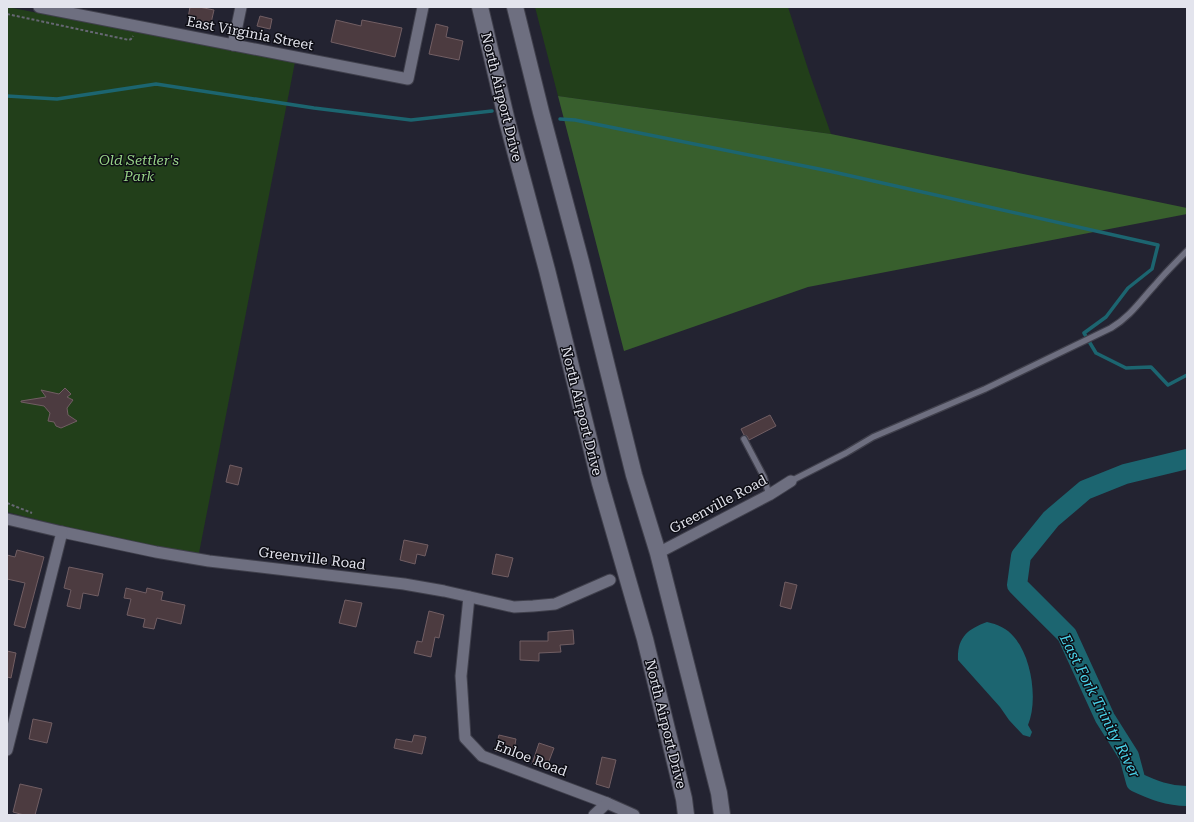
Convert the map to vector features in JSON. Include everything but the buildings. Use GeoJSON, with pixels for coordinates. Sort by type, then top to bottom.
{"type":"FeatureCollection","features":[{"type":"Feature","properties":{"kind":"main road","name":"North Airport Drive"},"geometry":{"type":"LineString","coordinates":[[480,7],[507,121],[547,270],[600,483],[646,646],[684,799],[686,815]]}},
{"type":"Feature","properties":{"kind":"main road"},"geometry":{"type":"LineString","coordinates":[[516,7],[541,112],[581,262],[634,475],[658,553],[718,793],[722,815]]}},
{"type":"Feature","properties":{"kind":"street","name":"East Virginia Street"},"geometry":{"type":"LineString","coordinates":[[39,7],[408,79],[423,7]]}},
{"type":"Feature","properties":{"kind":"street"},"geometry":{"type":"LineString","coordinates":[[233,45],[241,7]]}},
{"type":"Feature","properties":{"kind":"street","name":"Greenville Road"},"geometry":{"type":"LineString","coordinates":[[658,553],[769,495],[791,481]]}},
{"type":"Feature","properties":{"kind":"street","name":"Greenville Road"},"geometry":{"type":"LineString","coordinates":[[7,519],[62,532],[192,558],[404,584],[514,607],[542,606],[564,601],[610,580]]}},
{"type":"Feature","properties":{"kind":"street"},"geometry":{"type":"LineString","coordinates":[[7,750],[62,532]]}},
{"type":"Feature","properties":{"kind":"street","name":"Enloe Road"},"geometry":{"type":"LineString","coordinates":[[469,597],[461,676],[465,738],[482,756],[634,815]]}},
{"type":"Feature","properties":{"kind":"street"},"geometry":{"type":"LineString","coordinates":[[594,815],[606,803]]}},
{"type":"Feature","properties":{"kind":"lane"},"geometry":{"type":"LineString","coordinates":[[791,481],[846,453],[873,437],[985,389],[1111,328],[1131,313],[1155,284],[1187,251]]}},
{"type":"Feature","properties":{"kind":"lane"},"geometry":{"type":"LineString","coordinates":[[744,439],[764,477],[769,495]]}},
{"type":"Feature","properties":{"kind":"path"},"geometry":{"type":"LineString","coordinates":[[7,14],[128,40],[133,38],[135,26]]}},
{"type":"Feature","properties":{"kind":"path"},"geometry":{"type":"LineString","coordinates":[[7,503],[18,506],[32,513]]}},
{"type":"Feature","properties":{"kind":"green space","name":"Old Settler's Park"},"geometry":{"type":"Polygon","coordinates":[[[7,7],[295,62],[199,553],[136,543],[7,512],[7,7]]]}},
{"type":"Feature","properties":{"kind":"green space"},"geometry":{"type":"Polygon","coordinates":[[[535,7],[788,7],[831,134],[558,96],[535,7]]]}},
{"type":"Feature","properties":{"kind":"green space"},"geometry":{"type":"Polygon","coordinates":[[[558,96],[831,134],[1187,208],[1187,214],[808,287],[624,351],[558,96]]]}},
{"type":"Feature","properties":{"kind":"water"},"geometry":{"type":"Polygon","coordinates":[[[987,622],[1009,632],[1020,646],[1025,656],[1032,680],[1033,692],[1033,704],[1028,725],[1032,732],[1030,737],[1023,735],[958,660],[959,645],[965,635],[974,628],[987,622]]]}},
{"type":"Feature","properties":{"kind":"waterway"},"geometry":{"type":"LineString","coordinates":[[7,96],[57,99],[156,84],[314,108],[411,120],[492,111]]}},
{"type":"Feature","properties":{"kind":"waterway"},"geometry":{"type":"LineString","coordinates":[[560,119],[575,120],[829,171],[1158,245],[1152,269],[1128,288],[1106,317],[1084,333],[1096,353],[1126,368],[1151,367],[1168,385],[1187,375]]}},
{"type":"Feature","properties":{"kind":"waterway","name":"East Fork Trinity River"},"geometry":{"type":"LineString","coordinates":[[1187,459],[1125,474],[1085,490],[1051,519],[1021,556],[1017,585],[1067,635],[1105,718],[1129,756],[1136,782],[1161,792],[1187,796]]}}]}
